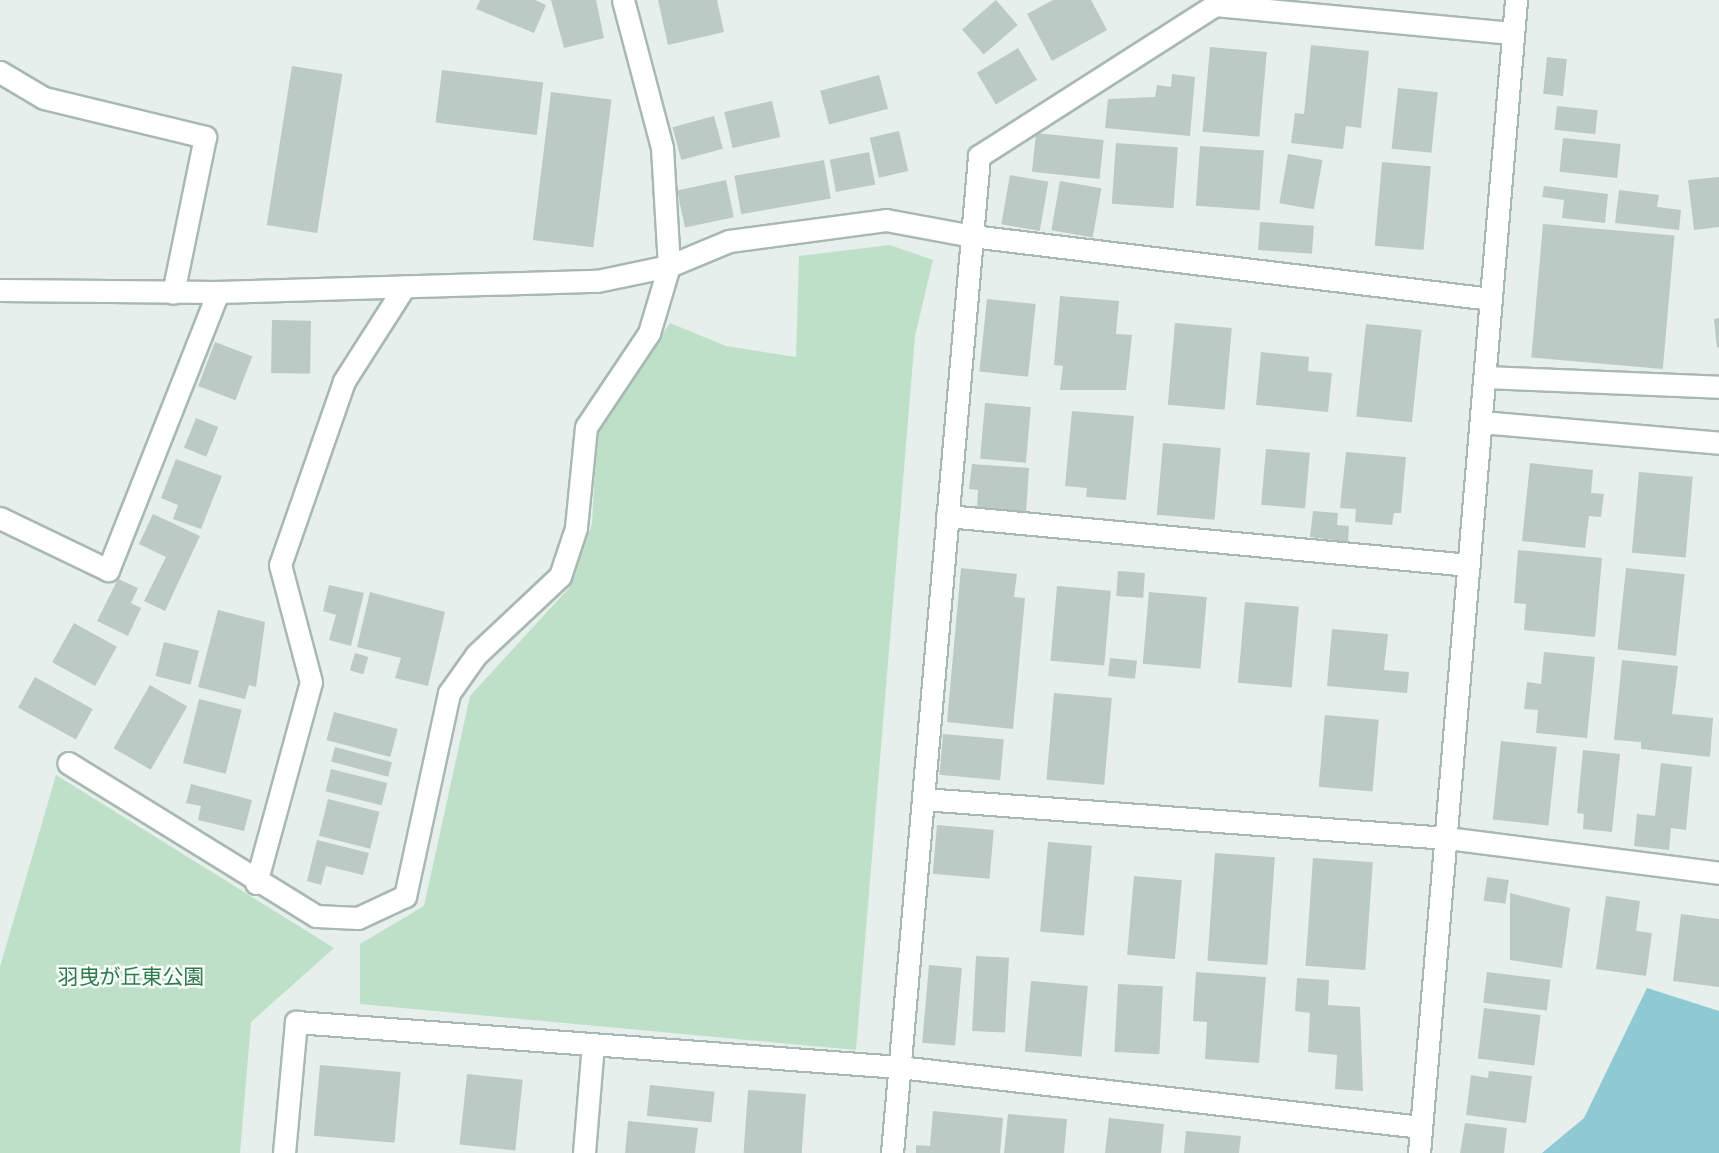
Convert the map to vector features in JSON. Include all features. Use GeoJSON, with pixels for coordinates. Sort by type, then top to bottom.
{"type":"FeatureCollection","features":[{"type":"Feature","properties":{"kind":"street"},"geometry":{"type":"LineString","coordinates":[[68,764],[256,883],[316,916],[358,918],[405,895],[449,693],[476,655],[560,576],[576,528],[586,427],[649,333],[669,266],[662,148],[622,0]]}},
{"type":"Feature","properties":{"kind":"street"},"geometry":{"type":"LineString","coordinates":[[1419,1153],[1516,0]]}},
{"type":"Feature","properties":{"kind":"street"},"geometry":{"type":"LineString","coordinates":[[891,1153],[979,156],[1215,5],[1512,33]]}},
{"type":"Feature","properties":{"kind":"street"},"geometry":{"type":"LineString","coordinates":[[0,72],[44,98],[205,137],[173,293]]}},
{"type":"Feature","properties":{"kind":"street"},"geometry":{"type":"LineString","coordinates":[[0,290],[173,293],[597,281],[669,266],[729,241],[886,220],[972,236],[1492,299]]}},
{"type":"Feature","properties":{"kind":"street"},"geometry":{"type":"LineString","coordinates":[[256,883],[311,682],[280,565],[344,381],[404,286]]}},
{"type":"Feature","properties":{"kind":"street"},"geometry":{"type":"LineString","coordinates":[[0,518],[108,570],[218,292]]}},
{"type":"Feature","properties":{"kind":"street"},"geometry":{"type":"LineString","coordinates":[[1485,377],[1719,387]]}},
{"type":"Feature","properties":{"kind":"street"},"geometry":{"type":"LineString","coordinates":[[1481,422],[1719,443]]}},
{"type":"Feature","properties":{"kind":"street"},"geometry":{"type":"LineString","coordinates":[[947,516],[1469,565]]}},
{"type":"Feature","properties":{"kind":"street"},"geometry":{"type":"LineString","coordinates":[[923,799],[1447,838],[1719,873]]}},
{"type":"Feature","properties":{"kind":"street"},"geometry":{"type":"LineString","coordinates":[[284,1153],[296,1022],[899,1067],[1421,1127]]}},
{"type":"Feature","properties":{"kind":"street"},"geometry":{"type":"LineString","coordinates":[[584,1153],[593,1044]]}},
{"type":"Feature","properties":{"kind":"green space"},"geometry":{"type":"Polygon","coordinates":[[[890,245],[933,260],[915,336],[856,1050],[360,1004],[360,944],[424,906],[470,696],[569,588],[592,524],[597,432],[670,323],[726,346],[796,357],[799,256],[890,245]]]}},
{"type":"Feature","properties":{"kind":"green space","name":"羽曳が丘東公園"},"geometry":{"type":"Polygon","coordinates":[[[56,775],[334,948],[251,1022],[240,1153],[0,1153],[0,967],[56,775]]]}},
{"type":"Feature","properties":{"kind":"water"},"geometry":{"type":"Polygon","coordinates":[[[1647,988],[1719,1011],[1719,1153],[1542,1153],[1584,1118],[1647,988]]]}},
{"type":"Feature","properties":{"kind":"building"},"geometry":{"type":"Polygon","coordinates":[[[480,0],[535,0],[546,5],[534,33],[476,9],[480,0]]]}},
{"type":"Feature","properties":{"kind":"building"},"geometry":{"type":"Polygon","coordinates":[[[551,0],[596,0],[604,38],[564,48],[551,0]]]}},
{"type":"Feature","properties":{"kind":"building"},"geometry":{"type":"Polygon","coordinates":[[[658,0],[717,0],[724,32],[668,45],[658,0]]]}},
{"type":"Feature","properties":{"kind":"building"},"geometry":{"type":"Polygon","coordinates":[[[996,0],[1018,25],[984,54],[962,30],[996,0]]]}},
{"type":"Feature","properties":{"kind":"building"},"geometry":{"type":"Polygon","coordinates":[[[1053,0],[1091,0],[1107,30],[1052,61],[1027,14],[1053,0]]]}},
{"type":"Feature","properties":{"kind":"building"},"geometry":{"type":"Polygon","coordinates":[[[1311,45],[1369,51],[1361,128],[1346,126],[1343,149],[1291,143],[1295,113],[1304,114],[1311,45]]]}},
{"type":"Feature","properties":{"kind":"building"},"geometry":{"type":"Polygon","coordinates":[[[1210,47],[1267,52],[1259,137],[1203,132],[1210,47]]]}},
{"type":"Feature","properties":{"kind":"building"},"geometry":{"type":"Polygon","coordinates":[[[1018,48],[1037,80],[996,104],[977,73],[1018,48]]]}},
{"type":"Feature","properties":{"kind":"building"},"geometry":{"type":"Polygon","coordinates":[[[1547,57],[1567,59],[1563,96],[1543,94],[1547,57]]]}},
{"type":"Feature","properties":{"kind":"building"},"geometry":{"type":"Polygon","coordinates":[[[292,66],[342,74],[317,233],[267,225],[292,66]]]}},
{"type":"Feature","properties":{"kind":"building"},"geometry":{"type":"Polygon","coordinates":[[[442,70],[543,82],[537,135],[436,123],[442,70]]]}},
{"type":"Feature","properties":{"kind":"building"},"geometry":{"type":"Polygon","coordinates":[[[1172,74],[1195,77],[1190,136],[1105,128],[1108,99],[1155,97],[1157,85],[1171,87],[1172,74]]]}},
{"type":"Feature","properties":{"kind":"building"},"geometry":{"type":"Polygon","coordinates":[[[879,75],[888,109],[829,125],[820,91],[879,75]]]}},
{"type":"Feature","properties":{"kind":"building"},"geometry":{"type":"Polygon","coordinates":[[[1398,88],[1438,92],[1431,153],[1392,149],[1398,88]]]}},
{"type":"Feature","properties":{"kind":"building"},"geometry":{"type":"Polygon","coordinates":[[[551,92],[612,99],[593,247],[533,240],[551,92]]]}},
{"type":"Feature","properties":{"kind":"building"},"geometry":{"type":"Polygon","coordinates":[[[772,101],[780,137],[733,148],[724,112],[772,101]]]}},
{"type":"Feature","properties":{"kind":"building"},"geometry":{"type":"Polygon","coordinates":[[[1557,106],[1598,110],[1595,134],[1554,130],[1557,106]]]}},
{"type":"Feature","properties":{"kind":"building"},"geometry":{"type":"Polygon","coordinates":[[[714,116],[723,149],[681,160],[672,127],[714,116]]]}},
{"type":"Feature","properties":{"kind":"building"},"geometry":{"type":"Polygon","coordinates":[[[899,131],[908,171],[879,178],[870,138],[899,131]]]}},
{"type":"Feature","properties":{"kind":"building"},"geometry":{"type":"Polygon","coordinates":[[[1036,133],[1104,140],[1100,179],[1032,172],[1036,133]]]}},
{"type":"Feature","properties":{"kind":"building"},"geometry":{"type":"Polygon","coordinates":[[[1563,138],[1621,144],[1617,178],[1559,172],[1563,138]]]}},
{"type":"Feature","properties":{"kind":"building"},"geometry":{"type":"Polygon","coordinates":[[[1116,143],[1178,147],[1174,208],[1112,204],[1116,143]]]}},
{"type":"Feature","properties":{"kind":"building"},"geometry":{"type":"Polygon","coordinates":[[[1200,146],[1264,150],[1260,210],[1196,206],[1200,146]]]}},
{"type":"Feature","properties":{"kind":"building"},"geometry":{"type":"Polygon","coordinates":[[[869,152],[875,184],[836,192],[830,160],[869,152]]]}},
{"type":"Feature","properties":{"kind":"building"},"geometry":{"type":"Polygon","coordinates":[[[1288,154],[1322,160],[1314,209],[1279,203],[1288,154]]]}},
{"type":"Feature","properties":{"kind":"building"},"geometry":{"type":"Polygon","coordinates":[[[824,160],[831,198],[741,214],[734,176],[824,160]]]}},
{"type":"Feature","properties":{"kind":"building"},"geometry":{"type":"Polygon","coordinates":[[[1382,162],[1431,166],[1423,250],[1375,246],[1382,162]]]}},
{"type":"Feature","properties":{"kind":"building"},"geometry":{"type":"Polygon","coordinates":[[[1010,175],[1048,182],[1040,231],[1001,224],[1010,175]]]}},
{"type":"Feature","properties":{"kind":"building"},"geometry":{"type":"Polygon","coordinates":[[[1719,177],[1719,227],[1694,230],[1688,180],[1719,177]]]}},
{"type":"Feature","properties":{"kind":"building"},"geometry":{"type":"Polygon","coordinates":[[[726,180],[734,217],[685,228],[677,190],[726,180]]]}},
{"type":"Feature","properties":{"kind":"building"},"geometry":{"type":"Polygon","coordinates":[[[1060,181],[1101,188],[1093,238],[1051,230],[1060,181]]]}},
{"type":"Feature","properties":{"kind":"building"},"geometry":{"type":"Polygon","coordinates":[[[1544,186],[1608,194],[1605,223],[1562,218],[1564,200],[1542,197],[1544,186]]]}},
{"type":"Feature","properties":{"kind":"building"},"geometry":{"type":"Polygon","coordinates":[[[1619,190],[1659,195],[1657,207],[1681,210],[1679,230],[1615,223],[1619,190]]]}},
{"type":"Feature","properties":{"kind":"building"},"geometry":{"type":"Polygon","coordinates":[[[1260,222],[1314,226],[1312,254],[1258,250],[1260,222]]]}},
{"type":"Feature","properties":{"kind":"building"},"geometry":{"type":"Polygon","coordinates":[[[1543,224],[1674,236],[1663,369],[1531,357],[1543,224]]]}},
{"type":"Feature","properties":{"kind":"building"},"geometry":{"type":"Polygon","coordinates":[[[1060,296],[1119,301],[1116,334],[1132,335],[1126,390],[1060,390],[1063,366],[1054,365],[1060,296]]]}},
{"type":"Feature","properties":{"kind":"building"},"geometry":{"type":"Polygon","coordinates":[[[987,299],[1036,304],[1028,377],[979,372],[987,299]]]}},
{"type":"Feature","properties":{"kind":"building"},"geometry":{"type":"Polygon","coordinates":[[[1719,318],[1719,347],[1717,348],[1714,319],[1719,318]]]}},
{"type":"Feature","properties":{"kind":"building"},"geometry":{"type":"Polygon","coordinates":[[[272,320],[311,321],[310,374],[271,373],[272,320]]]}},
{"type":"Feature","properties":{"kind":"building"},"geometry":{"type":"Polygon","coordinates":[[[1175,323],[1232,328],[1225,410],[1168,405],[1175,323]]]}},
{"type":"Feature","properties":{"kind":"building"},"geometry":{"type":"Polygon","coordinates":[[[1366,324],[1422,330],[1412,422],[1356,416],[1366,324]]]}},
{"type":"Feature","properties":{"kind":"building"},"geometry":{"type":"Polygon","coordinates":[[[215,342],[252,356],[235,400],[198,386],[215,342]]]}},
{"type":"Feature","properties":{"kind":"building"},"geometry":{"type":"Polygon","coordinates":[[[1261,352],[1309,357],[1308,371],[1332,373],[1328,412],[1256,405],[1261,352]]]}},
{"type":"Feature","properties":{"kind":"building"},"geometry":{"type":"Polygon","coordinates":[[[985,403],[1031,407],[1026,463],[980,459],[985,403]]]}},
{"type":"Feature","properties":{"kind":"building"},"geometry":{"type":"Polygon","coordinates":[[[1072,411],[1134,416],[1126,500],[1086,497],[1087,488],[1065,486],[1072,411]]]}},
{"type":"Feature","properties":{"kind":"building"},"geometry":{"type":"Polygon","coordinates":[[[196,418],[218,427],[206,457],[184,448],[196,418]]]}},
{"type":"Feature","properties":{"kind":"building"},"geometry":{"type":"Polygon","coordinates":[[[1163,443],[1221,448],[1215,520],[1157,515],[1163,443]]]}},
{"type":"Feature","properties":{"kind":"building"},"geometry":{"type":"Polygon","coordinates":[[[1266,449],[1310,453],[1305,509],[1261,505],[1266,449]]]}},
{"type":"Feature","properties":{"kind":"building"},"geometry":{"type":"Polygon","coordinates":[[[1346,452],[1406,457],[1401,513],[1394,513],[1392,525],[1355,522],[1356,509],[1340,508],[1346,452]]]}},
{"type":"Feature","properties":{"kind":"building"},"geometry":{"type":"Polygon","coordinates":[[[176,459],[222,476],[201,529],[173,519],[178,505],[161,498],[176,459]]]}},
{"type":"Feature","properties":{"kind":"building"},"geometry":{"type":"Polygon","coordinates":[[[1530,463],[1593,470],[1591,493],[1604,494],[1601,517],[1589,516],[1585,548],[1522,541],[1530,463]]]}},
{"type":"Feature","properties":{"kind":"building"},"geometry":{"type":"Polygon","coordinates":[[[972,464],[1029,468],[1026,513],[977,509],[978,490],[969,489],[972,464]]]}},
{"type":"Feature","properties":{"kind":"building"},"geometry":{"type":"Polygon","coordinates":[[[1639,472],[1693,477],[1686,557],[1632,553],[1639,472]]]}},
{"type":"Feature","properties":{"kind":"building"},"geometry":{"type":"Polygon","coordinates":[[[1313,511],[1338,513],[1337,525],[1349,526],[1348,542],[1310,537],[1313,511]]]}},
{"type":"Feature","properties":{"kind":"building"},"geometry":{"type":"Polygon","coordinates":[[[153,514],[200,536],[165,611],[144,601],[166,557],[139,544],[153,514]]]}},
{"type":"Feature","properties":{"kind":"building"},"geometry":{"type":"Polygon","coordinates":[[[1518,550],[1602,558],[1595,637],[1524,630],[1526,604],[1514,603],[1518,550]]]}},
{"type":"Feature","properties":{"kind":"building"},"geometry":{"type":"Polygon","coordinates":[[[961,568],[1017,574],[1014,597],[1025,598],[1013,729],[947,722],[961,568]]]}},
{"type":"Feature","properties":{"kind":"building"},"geometry":{"type":"Polygon","coordinates":[[[1626,568],[1685,574],[1676,656],[1617,650],[1626,568]]]}},
{"type":"Feature","properties":{"kind":"building"},"geometry":{"type":"Polygon","coordinates":[[[1118,571],[1145,573],[1143,598],[1116,596],[1118,571]]]}},
{"type":"Feature","properties":{"kind":"building"},"geometry":{"type":"Polygon","coordinates":[[[118,579],[138,588],[131,603],[141,608],[128,636],[97,621],[118,579]]]}},
{"type":"Feature","properties":{"kind":"building"},"geometry":{"type":"Polygon","coordinates":[[[329,585],[364,593],[351,646],[329,640],[336,615],[323,611],[329,585]]]}},
{"type":"Feature","properties":{"kind":"building"},"geometry":{"type":"Polygon","coordinates":[[[1057,586],[1111,591],[1104,665],[1050,661],[1057,586]]]}},
{"type":"Feature","properties":{"kind":"building"},"geometry":{"type":"Polygon","coordinates":[[[370,592],[445,612],[428,686],[395,678],[401,658],[357,647],[370,592]]]}},
{"type":"Feature","properties":{"kind":"building"},"geometry":{"type":"Polygon","coordinates":[[[1149,592],[1207,597],[1201,669],[1143,664],[1149,592]]]}},
{"type":"Feature","properties":{"kind":"building"},"geometry":{"type":"Polygon","coordinates":[[[1245,602],[1299,607],[1292,687],[1238,683],[1245,602]]]}},
{"type":"Feature","properties":{"kind":"building"},"geometry":{"type":"Polygon","coordinates":[[[218,610],[265,622],[256,687],[249,685],[245,699],[198,687],[218,610]]]}},
{"type":"Feature","properties":{"kind":"building"},"geometry":{"type":"Polygon","coordinates":[[[74,623],[117,647],[95,686],[52,662],[74,623]]]}},
{"type":"Feature","properties":{"kind":"building"},"geometry":{"type":"Polygon","coordinates":[[[1332,629],[1388,634],[1384,670],[1409,672],[1407,693],[1327,686],[1332,629]]]}},
{"type":"Feature","properties":{"kind":"building"},"geometry":{"type":"Polygon","coordinates":[[[164,642],[199,651],[190,685],[156,676],[164,642]]]}},
{"type":"Feature","properties":{"kind":"building"},"geometry":{"type":"Polygon","coordinates":[[[1544,652],[1595,657],[1587,738],[1536,733],[1538,710],[1524,709],[1527,682],[1541,684],[1544,652]]]}},
{"type":"Feature","properties":{"kind":"building"},"geometry":{"type":"Polygon","coordinates":[[[355,653],[368,657],[363,674],[350,670],[355,653]]]}},
{"type":"Feature","properties":{"kind":"building"},"geometry":{"type":"Polygon","coordinates":[[[1110,658],[1137,661],[1135,679],[1108,676],[1110,658]]]}},
{"type":"Feature","properties":{"kind":"building"},"geometry":{"type":"Polygon","coordinates":[[[1622,660],[1678,666],[1672,714],[1713,718],[1710,757],[1641,749],[1641,742],[1614,740],[1622,660]]]}},
{"type":"Feature","properties":{"kind":"building"},"geometry":{"type":"Polygon","coordinates":[[[35,677],[93,709],[76,740],[18,708],[35,677]]]}},
{"type":"Feature","properties":{"kind":"building"},"geometry":{"type":"Polygon","coordinates":[[[150,685],[187,706],[151,770],[114,748],[150,685]]]}},
{"type":"Feature","properties":{"kind":"building"},"geometry":{"type":"Polygon","coordinates":[[[1054,693],[1112,698],[1104,785],[1046,780],[1054,693]]]}},
{"type":"Feature","properties":{"kind":"building"},"geometry":{"type":"Polygon","coordinates":[[[199,699],[242,710],[226,774],[183,763],[199,699]]]}},
{"type":"Feature","properties":{"kind":"building"},"geometry":{"type":"Polygon","coordinates":[[[334,712],[398,729],[390,757],[326,740],[334,712]]]}},
{"type":"Feature","properties":{"kind":"building"},"geometry":{"type":"Polygon","coordinates":[[[1325,715],[1379,720],[1373,791],[1319,787],[1325,715]]]}},
{"type":"Feature","properties":{"kind":"building"},"geometry":{"type":"Polygon","coordinates":[[[943,734],[1004,739],[1000,780],[939,775],[943,734]]]}},
{"type":"Feature","properties":{"kind":"building"},"geometry":{"type":"Polygon","coordinates":[[[1501,741],[1557,747],[1548,825],[1493,820],[1501,741]]]}},
{"type":"Feature","properties":{"kind":"building"},"geometry":{"type":"Polygon","coordinates":[[[335,747],[392,762],[388,777],[331,761],[335,747]]]}},
{"type":"Feature","properties":{"kind":"building"},"geometry":{"type":"Polygon","coordinates":[[[1583,750],[1620,754],[1612,832],[1583,829],[1584,814],[1577,813],[1583,750]]]}},
{"type":"Feature","properties":{"kind":"building"},"geometry":{"type":"Polygon","coordinates":[[[1661,763],[1692,767],[1686,830],[1671,828],[1669,850],[1634,846],[1637,814],[1655,816],[1661,763]]]}},
{"type":"Feature","properties":{"kind":"building"},"geometry":{"type":"Polygon","coordinates":[[[331,769],[387,783],[382,805],[325,791],[331,769]]]}},
{"type":"Feature","properties":{"kind":"building"},"geometry":{"type":"Polygon","coordinates":[[[191,784],[252,800],[244,831],[198,820],[201,806],[186,803],[191,784]]]}},
{"type":"Feature","properties":{"kind":"building"},"geometry":{"type":"Polygon","coordinates":[[[328,799],[379,812],[370,849],[319,836],[328,799]]]}},
{"type":"Feature","properties":{"kind":"building"},"geometry":{"type":"Polygon","coordinates":[[[937,825],[994,830],[990,879],[933,874],[937,825]]]}},
{"type":"Feature","properties":{"kind":"building"},"geometry":{"type":"Polygon","coordinates":[[[317,840],[369,853],[363,875],[326,866],[321,885],[307,881],[317,840]]]}},
{"type":"Feature","properties":{"kind":"building"},"geometry":{"type":"Polygon","coordinates":[[[1048,842],[1092,846],[1084,935],[1040,932],[1048,842]]]}},
{"type":"Feature","properties":{"kind":"building"},"geometry":{"type":"Polygon","coordinates":[[[1215,853],[1275,857],[1267,965],[1207,961],[1215,853]]]}},
{"type":"Feature","properties":{"kind":"building"},"geometry":{"type":"Polygon","coordinates":[[[1313,858],[1373,862],[1365,970],[1305,966],[1313,858]]]}},
{"type":"Feature","properties":{"kind":"building"},"geometry":{"type":"Polygon","coordinates":[[[1134,876],[1182,880],[1175,959],[1127,955],[1134,876]]]}},
{"type":"Feature","properties":{"kind":"building"},"geometry":{"type":"Polygon","coordinates":[[[1487,877],[1509,880],[1505,904],[1484,901],[1487,877]]]}},
{"type":"Feature","properties":{"kind":"building"},"geometry":{"type":"Polygon","coordinates":[[[1510,893],[1570,908],[1562,968],[1510,960],[1510,893]]]}},
{"type":"Feature","properties":{"kind":"building"},"geometry":{"type":"Polygon","coordinates":[[[1606,896],[1640,901],[1636,931],[1652,933],[1646,976],[1596,969],[1606,896]]]}},
{"type":"Feature","properties":{"kind":"building"},"geometry":{"type":"Polygon","coordinates":[[[1681,914],[1719,919],[1719,987],[1673,981],[1681,914]]]}},
{"type":"Feature","properties":{"kind":"building"},"geometry":{"type":"Polygon","coordinates":[[[976,956],[1009,958],[1005,1033],[972,1031],[976,956]]]}},
{"type":"Feature","properties":{"kind":"building"},"geometry":{"type":"Polygon","coordinates":[[[929,965],[962,968],[955,1046],[922,1043],[929,965]]]}},
{"type":"Feature","properties":{"kind":"building"},"geometry":{"type":"Polygon","coordinates":[[[1196,972],[1266,977],[1259,1063],[1205,1059],[1207,1022],[1193,1021],[1196,972]]]}},
{"type":"Feature","properties":{"kind":"building"},"geometry":{"type":"Polygon","coordinates":[[[1487,972],[1551,980],[1547,1011],[1483,1003],[1487,972]]]}},
{"type":"Feature","properties":{"kind":"building"},"geometry":{"type":"Polygon","coordinates":[[[1297,978],[1329,980],[1328,1005],[1360,1007],[1363,1091],[1335,1089],[1337,1055],[1308,1052],[1310,1013],[1295,1011],[1297,978]]]}},
{"type":"Feature","properties":{"kind":"building"},"geometry":{"type":"Polygon","coordinates":[[[1031,981],[1088,986],[1082,1057],[1025,1052],[1031,981]]]}},
{"type":"Feature","properties":{"kind":"building"},"geometry":{"type":"Polygon","coordinates":[[[1118,984],[1163,986],[1159,1054],[1114,1052],[1118,984]]]}},
{"type":"Feature","properties":{"kind":"building"},"geometry":{"type":"Polygon","coordinates":[[[1484,1008],[1541,1015],[1534,1066],[1478,1059],[1484,1008]]]}},
{"type":"Feature","properties":{"kind":"building"},"geometry":{"type":"Polygon","coordinates":[[[320,1065],[401,1072],[395,1143],[314,1136],[320,1065]]]}},
{"type":"Feature","properties":{"kind":"building"},"geometry":{"type":"Polygon","coordinates":[[[1489,1071],[1532,1076],[1526,1123],[1466,1115],[1471,1075],[1488,1078],[1489,1071]]]}},
{"type":"Feature","properties":{"kind":"building"},"geometry":{"type":"Polygon","coordinates":[[[467,1074],[523,1080],[515,1150],[460,1145],[467,1074]]]}},
{"type":"Feature","properties":{"kind":"building"},"geometry":{"type":"Polygon","coordinates":[[[650,1085],[715,1092],[711,1123],[647,1116],[650,1085]]]}},
{"type":"Feature","properties":{"kind":"building"},"geometry":{"type":"Polygon","coordinates":[[[748,1090],[806,1094],[802,1153],[744,1153],[748,1090]]]}},
{"type":"Feature","properties":{"kind":"building"},"geometry":{"type":"Polygon","coordinates":[[[933,1111],[1003,1118],[1000,1153],[916,1153],[916,1145],[930,1146],[933,1111]]]}},
{"type":"Feature","properties":{"kind":"building"},"geometry":{"type":"Polygon","coordinates":[[[1008,1114],[1067,1119],[1064,1153],[1004,1153],[1008,1114]]]}},
{"type":"Feature","properties":{"kind":"building"},"geometry":{"type":"Polygon","coordinates":[[[1109,1118],[1164,1124],[1161,1153],[1105,1153],[1109,1118]]]}},
{"type":"Feature","properties":{"kind":"building"},"geometry":{"type":"Polygon","coordinates":[[[628,1121],[698,1128],[695,1153],[625,1153],[628,1121]]]}},
{"type":"Feature","properties":{"kind":"building"},"geometry":{"type":"Polygon","coordinates":[[[1465,1123],[1507,1128],[1504,1153],[1460,1153],[1465,1123]]]}},
{"type":"Feature","properties":{"kind":"building"},"geometry":{"type":"Polygon","coordinates":[[[1186,1131],[1241,1136],[1239,1153],[1184,1153],[1186,1131]]]}}]}
